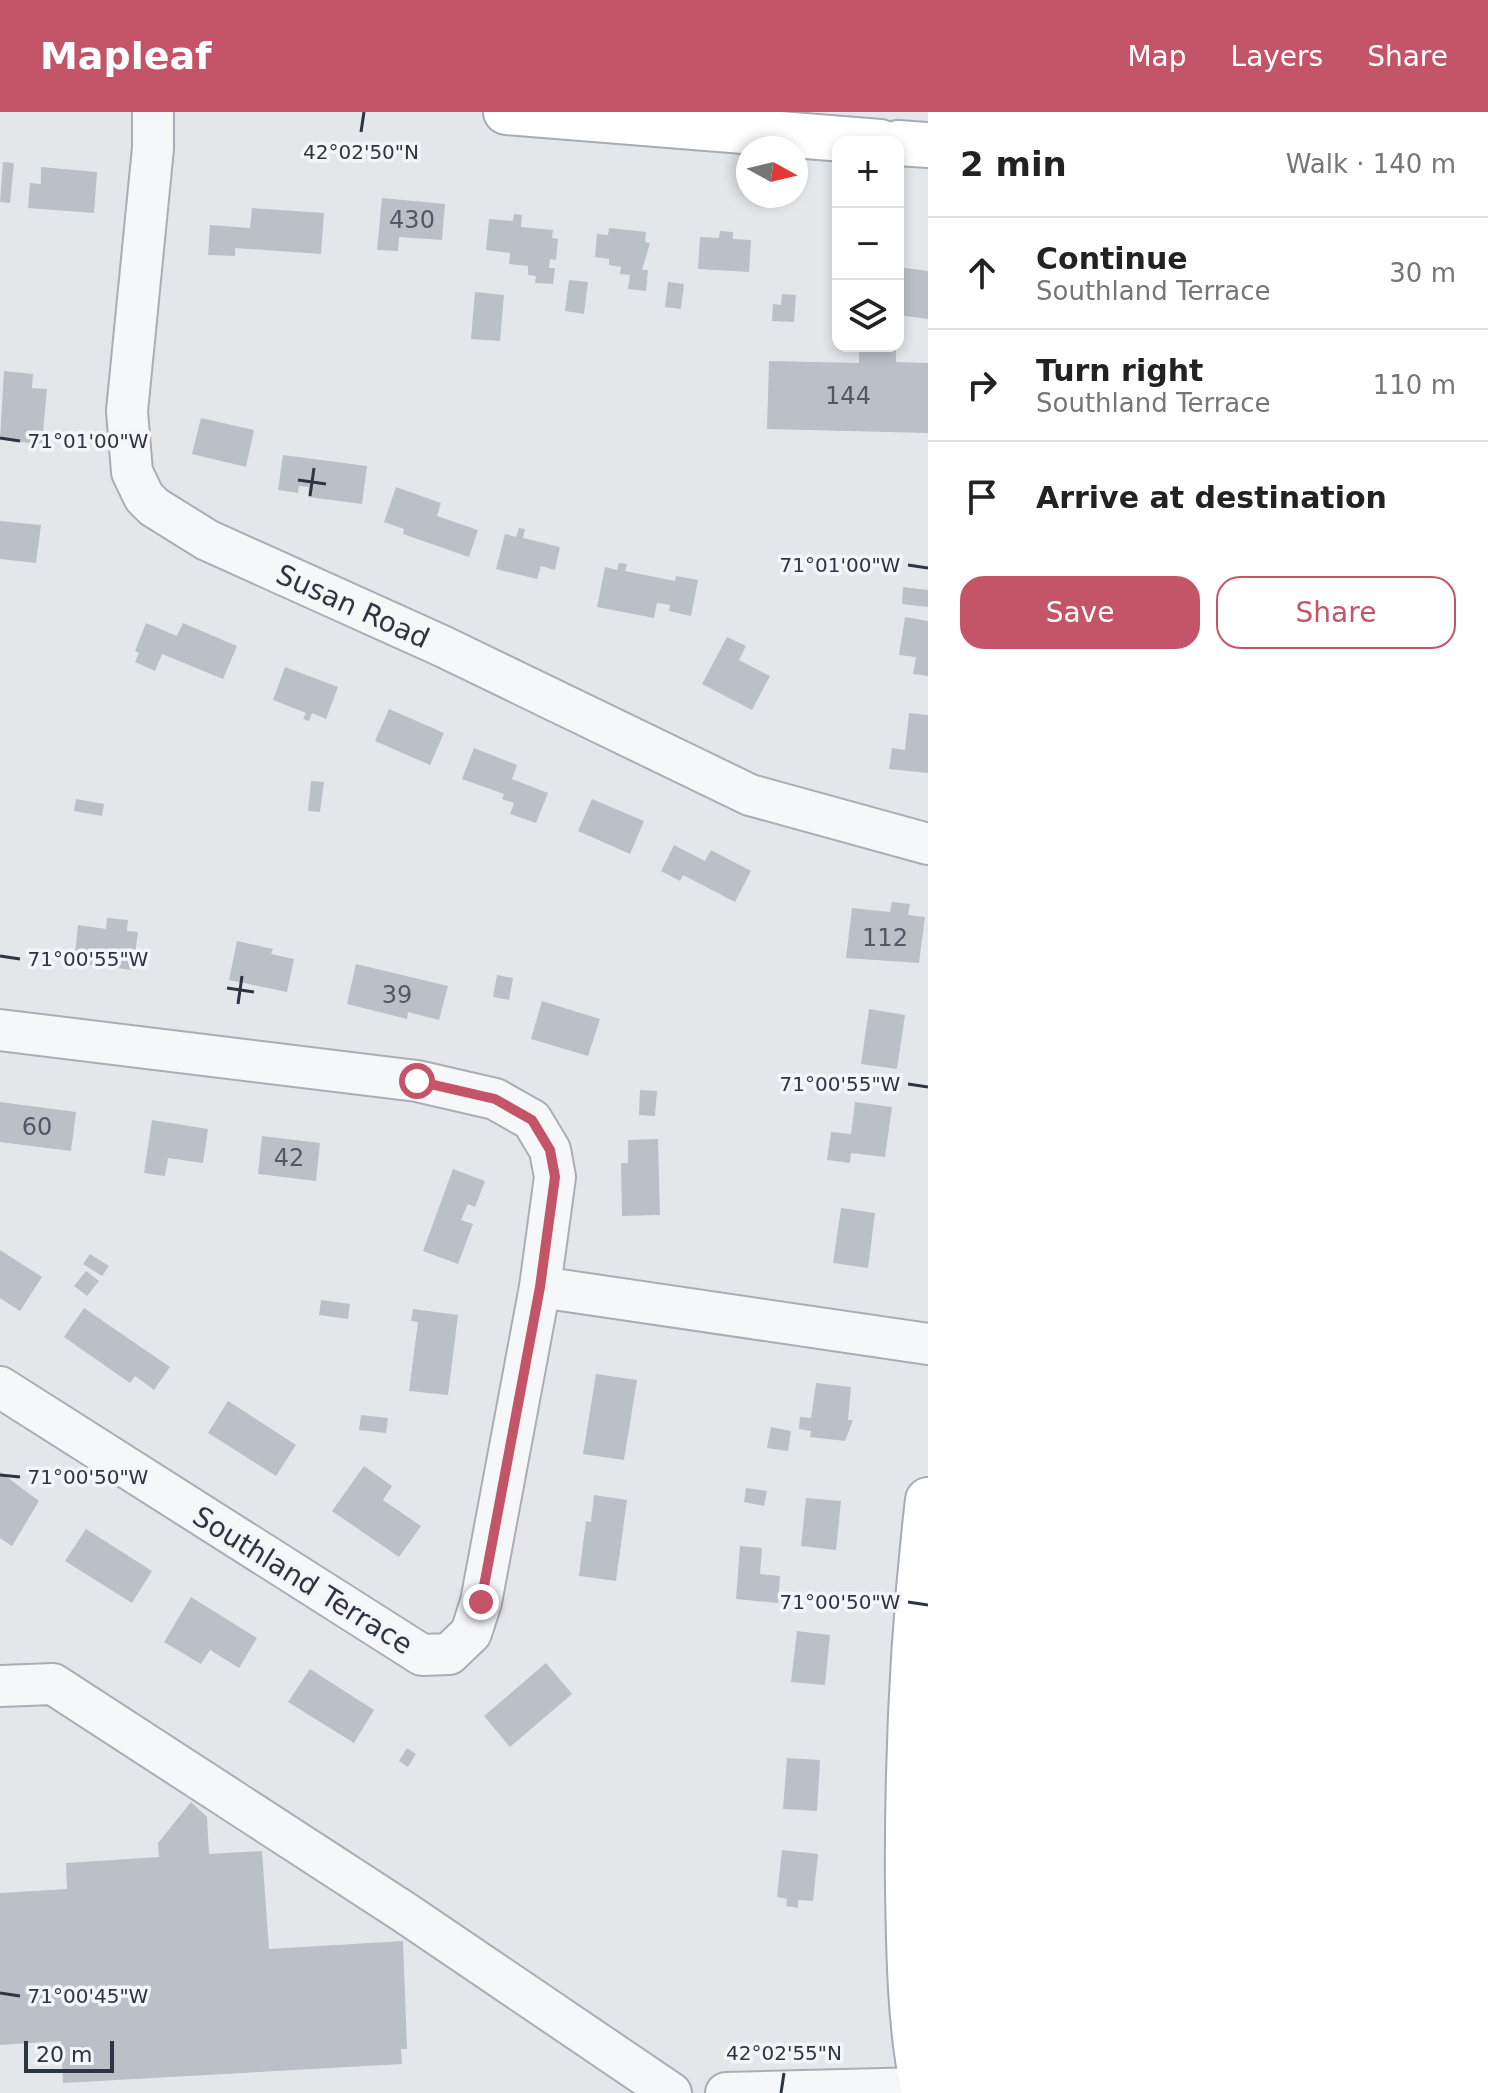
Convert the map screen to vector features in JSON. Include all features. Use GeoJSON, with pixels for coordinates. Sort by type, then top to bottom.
{"type":"FeatureCollection","features":[{"type":"Feature","properties":{"kind":"main road"},"geometry":{"type":"LineString","coordinates":[[506,112],[832,138]]}},
{"type":"Feature","properties":{"kind":"main road"},"geometry":{"type":"LineString","coordinates":[[904,143],[928,145]]}},
{"type":"Feature","properties":{"kind":"main road"},"geometry":{"type":"LineString","coordinates":[[924,2090],[913,2005],[908,1825],[921,1560],[928,1500]]}},
{"type":"Feature","properties":{"kind":"street","name":"Susan Road"},"geometry":{"type":"LineString","coordinates":[[153,112],[153,148],[127,411],[132,472],[144,497],[154,507],[207,540],[442,646],[750,795],[928,844]]}},
{"type":"Feature","properties":{"kind":"street","name":"Southland Terrace"},"geometry":{"type":"LineString","coordinates":[[0,1030],[417,1081],[495,1099],[532,1120],[550,1150],[555,1177],[540,1287],[481,1602],[471,1633],[449,1654],[422,1655],[0,1387]]}},
{"type":"Feature","properties":{"kind":"street"},"geometry":{"type":"LineString","coordinates":[[540,1287],[928,1344]]}},
{"type":"Feature","properties":{"kind":"street"},"geometry":{"type":"LineString","coordinates":[[0,1686],[53,1684],[404,1912],[671,2093]]}},
{"type":"Feature","properties":{"kind":"street"},"geometry":{"type":"LineString","coordinates":[[726,2093],[924,2090]]}},
{"type":"Feature","properties":{"kind":"building"},"geometry":{"type":"Polygon","coordinates":[[[3,162],[14,163],[10,203],[0,202],[3,162]]]}},
{"type":"Feature","properties":{"kind":"building"},"geometry":{"type":"Polygon","coordinates":[[[41,167],[97,172],[94,213],[28,208],[30,183],[41,184],[41,167]]]}},
{"type":"Feature","properties":{"kind":"building"},"geometry":{"type":"Polygon","coordinates":[[[382,198],[445,204],[442,240],[399,237],[398,251],[377,250],[382,198]]]}},
{"type":"Feature","properties":{"kind":"building"},"geometry":{"type":"Polygon","coordinates":[[[252,208],[324,213],[321,254],[235,248],[235,256],[208,255],[210,225],[250,228],[252,208]]]}},
{"type":"Feature","properties":{"kind":"building"},"geometry":{"type":"Polygon","coordinates":[[[514,214],[522,215],[521,227],[553,230],[552,238],[558,239],[556,260],[550,259],[549,268],[555,268],[553,284],[535,283],[536,276],[528,275],[528,266],[509,264],[510,253],[486,250],[489,219],[513,221],[514,214]]]}},
{"type":"Feature","properties":{"kind":"building"},"geometry":{"type":"Polygon","coordinates":[[[609,228],[646,232],[645,242],[650,243],[642,270],[648,270],[646,291],[628,289],[630,275],[620,274],[621,267],[609,265],[609,259],[595,257],[597,234],[608,235],[609,228]]]}},
{"type":"Feature","properties":{"kind":"building"},"geometry":{"type":"Polygon","coordinates":[[[720,231],[733,232],[733,239],[751,240],[749,272],[698,269],[700,237],[719,238],[720,231]]]}},
{"type":"Feature","properties":{"kind":"building"},"geometry":{"type":"Polygon","coordinates":[[[904,268],[928,271],[928,319],[904,316],[904,268]]]}},
{"type":"Feature","properties":{"kind":"building"},"geometry":{"type":"Polygon","coordinates":[[[569,280],[588,282],[584,314],[565,311],[569,280]]]}},
{"type":"Feature","properties":{"kind":"building"},"geometry":{"type":"Polygon","coordinates":[[[668,282],[684,284],[681,309],[665,307],[668,282]]]}},
{"type":"Feature","properties":{"kind":"building"},"geometry":{"type":"Polygon","coordinates":[[[475,292],[504,295],[500,341],[471,339],[475,292]]]}},
{"type":"Feature","properties":{"kind":"building"},"geometry":{"type":"Polygon","coordinates":[[[782,294],[796,295],[794,322],[772,321],[773,304],[781,305],[782,294]]]}},
{"type":"Feature","properties":{"kind":"building"},"geometry":{"type":"Polygon","coordinates":[[[859,352],[896,352],[896,362],[928,363],[928,433],[767,429],[769,361],[859,363],[859,352]]]}},
{"type":"Feature","properties":{"kind":"building"},"geometry":{"type":"Polygon","coordinates":[[[4,371],[33,374],[32,388],[47,389],[42,444],[0,440],[4,371]]]}},
{"type":"Feature","properties":{"kind":"building"},"geometry":{"type":"Polygon","coordinates":[[[201,418],[254,430],[246,467],[192,454],[201,418]]]}},
{"type":"Feature","properties":{"kind":"building"},"geometry":{"type":"Polygon","coordinates":[[[283,455],[367,466],[362,504],[308,497],[309,487],[299,486],[298,493],[278,490],[283,455]]]}},
{"type":"Feature","properties":{"kind":"building"},"geometry":{"type":"Polygon","coordinates":[[[396,487],[441,503],[437,516],[478,530],[469,557],[403,534],[404,529],[384,522],[396,487]]]}},
{"type":"Feature","properties":{"kind":"building"},"geometry":{"type":"Polygon","coordinates":[[[0,521],[41,525],[36,563],[0,559],[0,521]]]}},
{"type":"Feature","properties":{"kind":"building"},"geometry":{"type":"Polygon","coordinates":[[[519,528],[525,529],[523,538],[560,547],[555,570],[541,566],[537,579],[496,569],[505,534],[516,537],[519,528]]]}},
{"type":"Feature","properties":{"kind":"building"},"geometry":{"type":"Polygon","coordinates":[[[619,563],[627,564],[625,571],[675,581],[676,576],[698,580],[691,616],[669,611],[670,605],[657,603],[654,618],[597,607],[605,567],[617,570],[619,563]]]}},
{"type":"Feature","properties":{"kind":"building"},"geometry":{"type":"Polygon","coordinates":[[[903,587],[928,590],[928,607],[902,604],[903,587]]]}},
{"type":"Feature","properties":{"kind":"building"},"geometry":{"type":"Polygon","coordinates":[[[905,617],[928,621],[928,676],[913,674],[916,657],[899,655],[905,617]]]}},
{"type":"Feature","properties":{"kind":"building"},"geometry":{"type":"Polygon","coordinates":[[[146,623],[177,636],[183,623],[237,646],[223,679],[162,654],[155,671],[135,662],[139,653],[135,651],[146,623]]]}},
{"type":"Feature","properties":{"kind":"building"},"geometry":{"type":"Polygon","coordinates":[[[727,637],[746,646],[739,660],[770,676],[752,710],[702,684],[727,637]]]}},
{"type":"Feature","properties":{"kind":"building"},"geometry":{"type":"Polygon","coordinates":[[[285,667],[338,687],[326,719],[312,713],[309,721],[303,719],[306,713],[273,700],[285,667]]]}},
{"type":"Feature","properties":{"kind":"building"},"geometry":{"type":"Polygon","coordinates":[[[389,709],[444,733],[430,765],[375,741],[389,709]]]}},
{"type":"Feature","properties":{"kind":"building"},"geometry":{"type":"Polygon","coordinates":[[[909,713],[928,715],[928,773],[889,769],[892,748],[905,750],[909,713]]]}},
{"type":"Feature","properties":{"kind":"building"},"geometry":{"type":"Polygon","coordinates":[[[474,748],[517,765],[512,779],[548,793],[536,823],[510,814],[514,803],[502,799],[504,794],[462,779],[474,748]]]}},
{"type":"Feature","properties":{"kind":"building"},"geometry":{"type":"Polygon","coordinates":[[[311,781],[324,782],[320,812],[308,811],[311,781]]]}},
{"type":"Feature","properties":{"kind":"building"},"geometry":{"type":"Polygon","coordinates":[[[76,799],[104,804],[102,816],[74,811],[76,799]]]}},
{"type":"Feature","properties":{"kind":"building"},"geometry":{"type":"Polygon","coordinates":[[[592,799],[644,821],[630,854],[578,831],[592,799]]]}},
{"type":"Feature","properties":{"kind":"building"},"geometry":{"type":"Polygon","coordinates":[[[674,845],[705,861],[711,850],[751,871],[735,902],[683,875],[680,881],[661,871],[674,845]]]}},
{"type":"Feature","properties":{"kind":"building"},"geometry":{"type":"Polygon","coordinates":[[[892,902],[910,904],[908,915],[925,917],[919,963],[846,958],[852,908],[890,912],[892,902]]]}},
{"type":"Feature","properties":{"kind":"building"},"geometry":{"type":"Polygon","coordinates":[[[107,918],[128,920],[127,931],[138,932],[133,970],[74,963],[78,925],[106,929],[107,918]]]}},
{"type":"Feature","properties":{"kind":"building"},"geometry":{"type":"Polygon","coordinates":[[[237,941],[273,949],[271,954],[294,959],[287,992],[229,980],[237,941]]]}},
{"type":"Feature","properties":{"kind":"building"},"geometry":{"type":"Polygon","coordinates":[[[356,964],[448,986],[439,1020],[408,1012],[407,1019],[347,1004],[356,964]]]}},
{"type":"Feature","properties":{"kind":"building"},"geometry":{"type":"Polygon","coordinates":[[[497,975],[513,978],[509,1000],[493,997],[497,975]]]}},
{"type":"Feature","properties":{"kind":"building"},"geometry":{"type":"Polygon","coordinates":[[[542,1001],[600,1019],[588,1056],[531,1039],[542,1001]]]}},
{"type":"Feature","properties":{"kind":"building"},"geometry":{"type":"Polygon","coordinates":[[[869,1009],[905,1015],[897,1069],[861,1064],[869,1009]]]}},
{"type":"Feature","properties":{"kind":"building"},"geometry":{"type":"Polygon","coordinates":[[[640,1090],[657,1091],[655,1116],[639,1115],[640,1090]]]}},
{"type":"Feature","properties":{"kind":"building"},"geometry":{"type":"Polygon","coordinates":[[[0,1102],[76,1112],[71,1151],[0,1142],[0,1102]]]}},
{"type":"Feature","properties":{"kind":"building"},"geometry":{"type":"Polygon","coordinates":[[[855,1102],[892,1107],[885,1157],[851,1153],[850,1163],[827,1160],[831,1132],[851,1134],[855,1102]]]}},
{"type":"Feature","properties":{"kind":"building"},"geometry":{"type":"Polygon","coordinates":[[[152,1120],[208,1129],[203,1163],[168,1158],[165,1176],[144,1173],[152,1120]]]}},
{"type":"Feature","properties":{"kind":"building"},"geometry":{"type":"Polygon","coordinates":[[[262,1136],[320,1143],[316,1181],[258,1174],[262,1136]]]}},
{"type":"Feature","properties":{"kind":"building"},"geometry":{"type":"Polygon","coordinates":[[[658,1139],[660,1215],[622,1216],[621,1163],[628,1163],[628,1140],[658,1139]]]}},
{"type":"Feature","properties":{"kind":"building"},"geometry":{"type":"Polygon","coordinates":[[[453,1169],[485,1181],[475,1207],[468,1204],[461,1220],[473,1224],[458,1264],[423,1251],[453,1169]]]}},
{"type":"Feature","properties":{"kind":"building"},"geometry":{"type":"Polygon","coordinates":[[[841,1208],[875,1213],[868,1268],[833,1263],[841,1208]]]}},
{"type":"Feature","properties":{"kind":"building"},"geometry":{"type":"Polygon","coordinates":[[[0,1250],[42,1277],[20,1311],[0,1298],[0,1250]]]}},
{"type":"Feature","properties":{"kind":"building"},"geometry":{"type":"Polygon","coordinates":[[[90,1254],[109,1266],[102,1276],[83,1264],[90,1254]]]}},
{"type":"Feature","properties":{"kind":"building"},"geometry":{"type":"Polygon","coordinates":[[[86,1271],[99,1281],[87,1296],[74,1286],[86,1271]]]}},
{"type":"Feature","properties":{"kind":"building"},"geometry":{"type":"Polygon","coordinates":[[[321,1300],[350,1304],[348,1319],[319,1315],[321,1300]]]}},
{"type":"Feature","properties":{"kind":"building"},"geometry":{"type":"Polygon","coordinates":[[[84,1308],[170,1367],[154,1390],[135,1376],[130,1383],[64,1337],[84,1308]]]}},
{"type":"Feature","properties":{"kind":"building"},"geometry":{"type":"Polygon","coordinates":[[[413,1309],[458,1315],[448,1395],[409,1391],[418,1322],[411,1321],[413,1309]]]}},
{"type":"Feature","properties":{"kind":"building"},"geometry":{"type":"Polygon","coordinates":[[[596,1374],[637,1380],[624,1460],[583,1454],[596,1374]]]}},
{"type":"Feature","properties":{"kind":"building"},"geometry":{"type":"Polygon","coordinates":[[[816,1383],[851,1387],[848,1420],[853,1420],[845,1441],[810,1437],[811,1431],[799,1429],[800,1417],[811,1418],[816,1383]]]}},
{"type":"Feature","properties":{"kind":"building"},"geometry":{"type":"Polygon","coordinates":[[[228,1401],[296,1445],[276,1476],[208,1433],[228,1401]]]}},
{"type":"Feature","properties":{"kind":"building"},"geometry":{"type":"Polygon","coordinates":[[[361,1415],[388,1418],[386,1433],[359,1430],[361,1415]]]}},
{"type":"Feature","properties":{"kind":"building"},"geometry":{"type":"Polygon","coordinates":[[[771,1427],[791,1431],[788,1451],[767,1448],[771,1427]]]}},
{"type":"Feature","properties":{"kind":"building"},"geometry":{"type":"Polygon","coordinates":[[[364,1466],[392,1486],[383,1500],[421,1526],[399,1557],[332,1511],[364,1466]]]}},
{"type":"Feature","properties":{"kind":"building"},"geometry":{"type":"Polygon","coordinates":[[[0,1472],[39,1501],[12,1546],[0,1538],[0,1472]]]}},
{"type":"Feature","properties":{"kind":"building"},"geometry":{"type":"Polygon","coordinates":[[[746,1488],[767,1491],[764,1506],[744,1502],[746,1488]]]}},
{"type":"Feature","properties":{"kind":"building"},"geometry":{"type":"Polygon","coordinates":[[[594,1495],[627,1500],[616,1581],[579,1576],[586,1521],[591,1522],[594,1495]]]}},
{"type":"Feature","properties":{"kind":"building"},"geometry":{"type":"Polygon","coordinates":[[[806,1498],[841,1501],[836,1550],[801,1546],[806,1498]]]}},
{"type":"Feature","properties":{"kind":"building"},"geometry":{"type":"Polygon","coordinates":[[[86,1529],[152,1571],[132,1603],[65,1561],[86,1529]]]}},
{"type":"Feature","properties":{"kind":"building"},"geometry":{"type":"Polygon","coordinates":[[[740,1546],[762,1548],[760,1574],[780,1576],[778,1603],[736,1599],[740,1546]]]}},
{"type":"Feature","properties":{"kind":"building"},"geometry":{"type":"Polygon","coordinates":[[[191,1597],[257,1638],[239,1668],[210,1650],[201,1664],[164,1642],[191,1597]]]}},
{"type":"Feature","properties":{"kind":"building"},"geometry":{"type":"Polygon","coordinates":[[[797,1631],[830,1635],[825,1685],[791,1682],[797,1631]]]}},
{"type":"Feature","properties":{"kind":"building"},"geometry":{"type":"Polygon","coordinates":[[[546,1663],[572,1694],[510,1747],[484,1716],[546,1663]]]}},
{"type":"Feature","properties":{"kind":"building"},"geometry":{"type":"Polygon","coordinates":[[[310,1669],[374,1710],[354,1743],[288,1702],[310,1669]]]}},
{"type":"Feature","properties":{"kind":"building"},"geometry":{"type":"Polygon","coordinates":[[[407,1748],[416,1754],[408,1767],[399,1761],[407,1748]]]}},
{"type":"Feature","properties":{"kind":"building"},"geometry":{"type":"Polygon","coordinates":[[[787,1758],[820,1760],[817,1811],[783,1809],[787,1758]]]}},
{"type":"Feature","properties":{"kind":"building"},"geometry":{"type":"Polygon","coordinates":[[[191,1802],[207,1817],[209,1854],[262,1851],[269,1949],[403,1941],[407,2049],[401,2049],[402,2064],[63,2083],[61,2041],[0,2045],[0,1893],[67,1889],[66,1863],[159,1857],[158,1843],[191,1802]]]}},
{"type":"Feature","properties":{"kind":"building"},"geometry":{"type":"Polygon","coordinates":[[[782,1850],[818,1854],[813,1901],[798,1900],[798,1908],[786,1906],[787,1899],[777,1897],[782,1850]]]}},
{"type":"Feature","properties":{"kind":"route"},"geometry":{"type":"LineString","coordinates":[[417,1081],[495,1099],[532,1120],[550,1150],[555,1177],[540,1287],[481,1602]]}}]}
